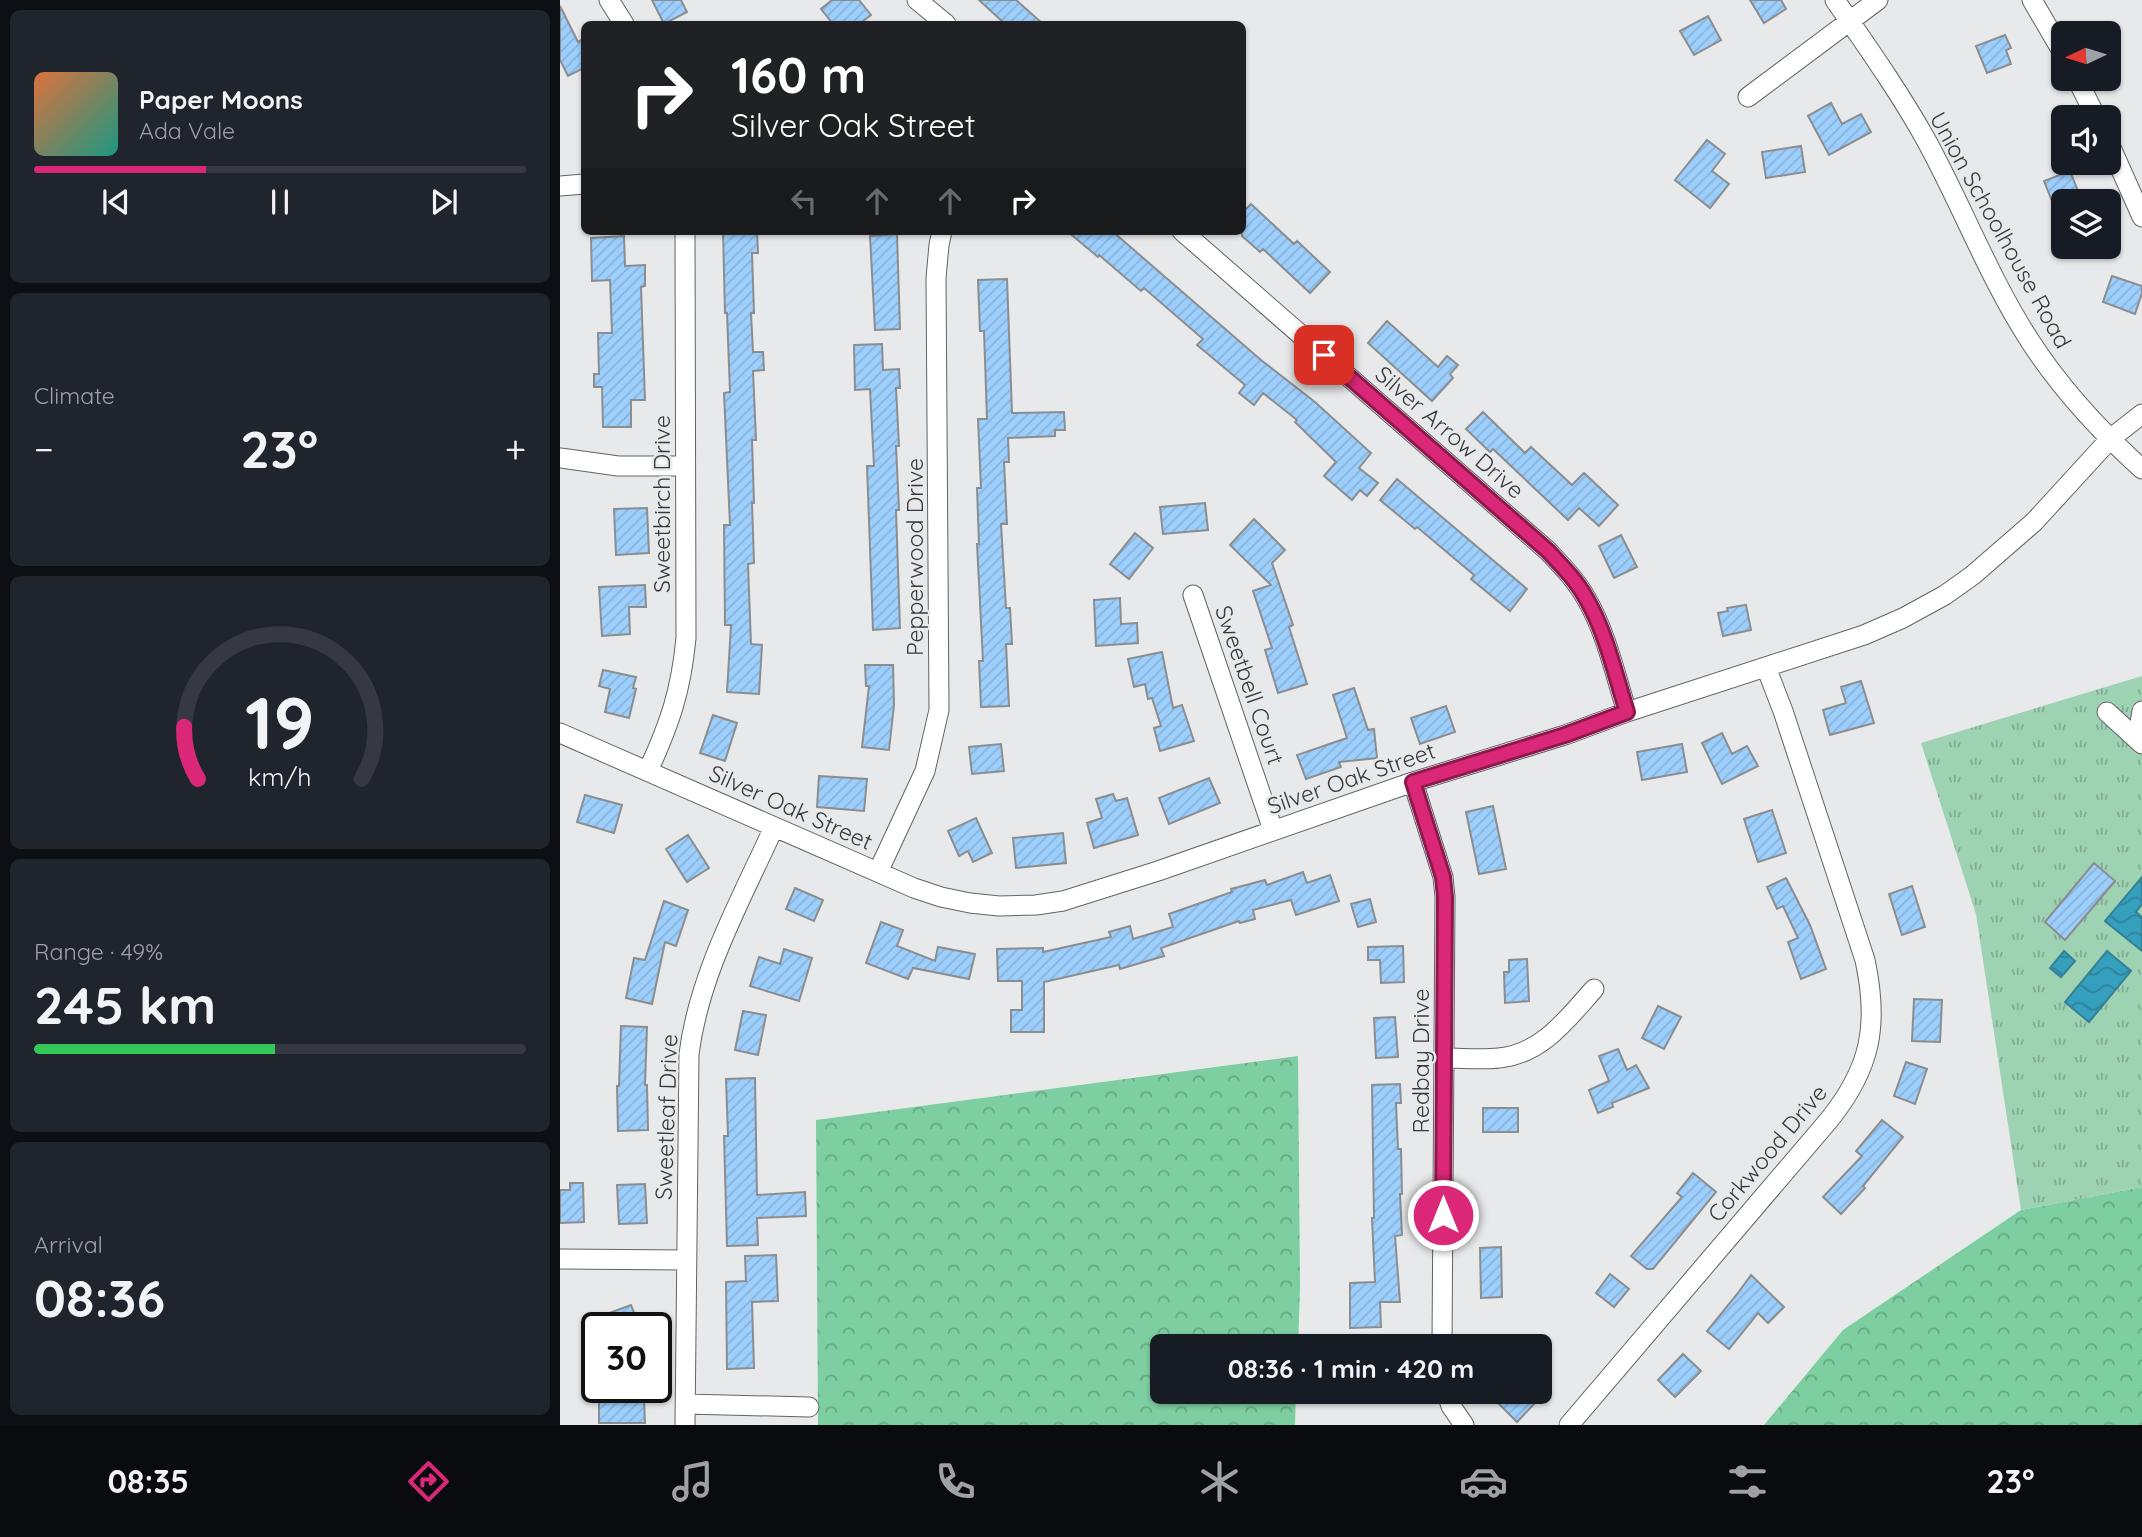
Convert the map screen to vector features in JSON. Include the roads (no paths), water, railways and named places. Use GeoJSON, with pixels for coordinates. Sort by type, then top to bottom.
{"type":"FeatureCollection","features":[{"type":"Feature","properties":{"kind":"street"},"geometry":{"type":"LineString","coordinates":[[609,0],[622,21]]}},
{"type":"Feature","properties":{"kind":"street"},"geometry":{"type":"LineString","coordinates":[[917,0],[942,21]]}},
{"type":"Feature","properties":{"kind":"street","name":"Union Schoolhouse Road"},"geometry":{"type":"LineString","coordinates":[[1835,0],[1926,140],[2029,340],[2054,375],[2110,439],[2142,469]]}},
{"type":"Feature","properties":{"kind":"street"},"geometry":{"type":"LineString","coordinates":[[1748,97],[1878,0]]}},
{"type":"Feature","properties":{"kind":"street"},"geometry":{"type":"LineString","coordinates":[[2032,0],[2051,32]]}},
{"type":"Feature","properties":{"kind":"street"},"geometry":{"type":"LineString","coordinates":[[2121,170],[2142,218]]}},
{"type":"Feature","properties":{"kind":"street"},"geometry":{"type":"LineString","coordinates":[[560,186],[581,184]]}},
{"type":"Feature","properties":{"kind":"street","name":"Sweetbirch Drive"},"geometry":{"type":"LineString","coordinates":[[648,771],[676,703],[686,638],[685,235]]}},
{"type":"Feature","properties":{"kind":"street","name":"Pepperwood Drive"},"geometry":{"type":"LineString","coordinates":[[878,872],[925,771],[939,710],[936,278],[941,235]]}},
{"type":"Feature","properties":{"kind":"street","name":"Silver Arrow Drive"},"geometry":{"type":"LineString","coordinates":[[1187,235],[1548,551],[1573,577],[1587,600],[1601,633],[1627,712]]}},
{"type":"Feature","properties":{"kind":"street","name":"Silver Oak Street"},"geometry":{"type":"LineString","coordinates":[[560,733],[914,888],[960,901],[999,906],[1036,905],[1088,893],[1413,782],[1565,735],[1627,712],[1864,635],[1903,618],[1945,595],[1973,575],[2034,522],[2110,439],[2142,414]]}},
{"type":"Feature","properties":{"kind":"street"},"geometry":{"type":"LineString","coordinates":[[560,458],[618,466],[684,466]]}},
{"type":"Feature","properties":{"kind":"street","name":"Sweetbell Court"},"geometry":{"type":"LineString","coordinates":[[1193,595],[1273,830]]}},
{"type":"Feature","properties":{"kind":"street","name":"Corkwood Drive"},"geometry":{"type":"LineString","coordinates":[[1569,1425],[1829,1120],[1850,1091],[1865,1058],[1871,1035],[1873,1010],[1865,960],[1766,667]]}},
{"type":"Feature","properties":{"kind":"street"},"geometry":{"type":"LineString","coordinates":[[2142,711],[2142,737]]}},
{"type":"Feature","properties":{"kind":"street"},"geometry":{"type":"LineString","coordinates":[[2107,712],[2142,744]]}},
{"type":"Feature","properties":{"kind":"street","name":"Redbay Drive"},"geometry":{"type":"LineString","coordinates":[[1413,782],[1443,877],[1445,897],[1442,1334]]}},
{"type":"Feature","properties":{"kind":"street","name":"Sweetleaf Drive"},"geometry":{"type":"LineString","coordinates":[[685,1425],[689,1054],[692,1027],[699,1001],[722,943],[774,827]]}},
{"type":"Feature","properties":{"kind":"street"},"geometry":{"type":"LineString","coordinates":[[1444,1058],[1500,1058],[1519,1054],[1558,1030],[1594,989]]}},
{"type":"Feature","properties":{"kind":"street"},"geometry":{"type":"LineString","coordinates":[[560,1259],[687,1260]]}},
{"type":"Feature","properties":{"kind":"street"},"geometry":{"type":"LineString","coordinates":[[685,1404],[809,1407]]}},
{"type":"Feature","properties":{"kind":"street"},"geometry":{"type":"LineString","coordinates":[[1450,1404],[1464,1425]]}},
{"type":"Feature","properties":{"kind":"water"},"geometry":{"type":"Polygon","coordinates":[[[2142,877],[2142,904],[2136,912],[2142,917],[2142,951],[2105,921],[2142,877]]]}},
{"type":"Feature","properties":{"kind":"water"},"geometry":{"type":"Polygon","coordinates":[[[2064,951],[2075,961],[2061,977],[2050,968],[2064,951]]]}},
{"type":"Feature","properties":{"kind":"water"},"geometry":{"type":"Polygon","coordinates":[[[2107,951],[2131,971],[2089,1022],[2065,1002],[2107,951]]]}}]}
